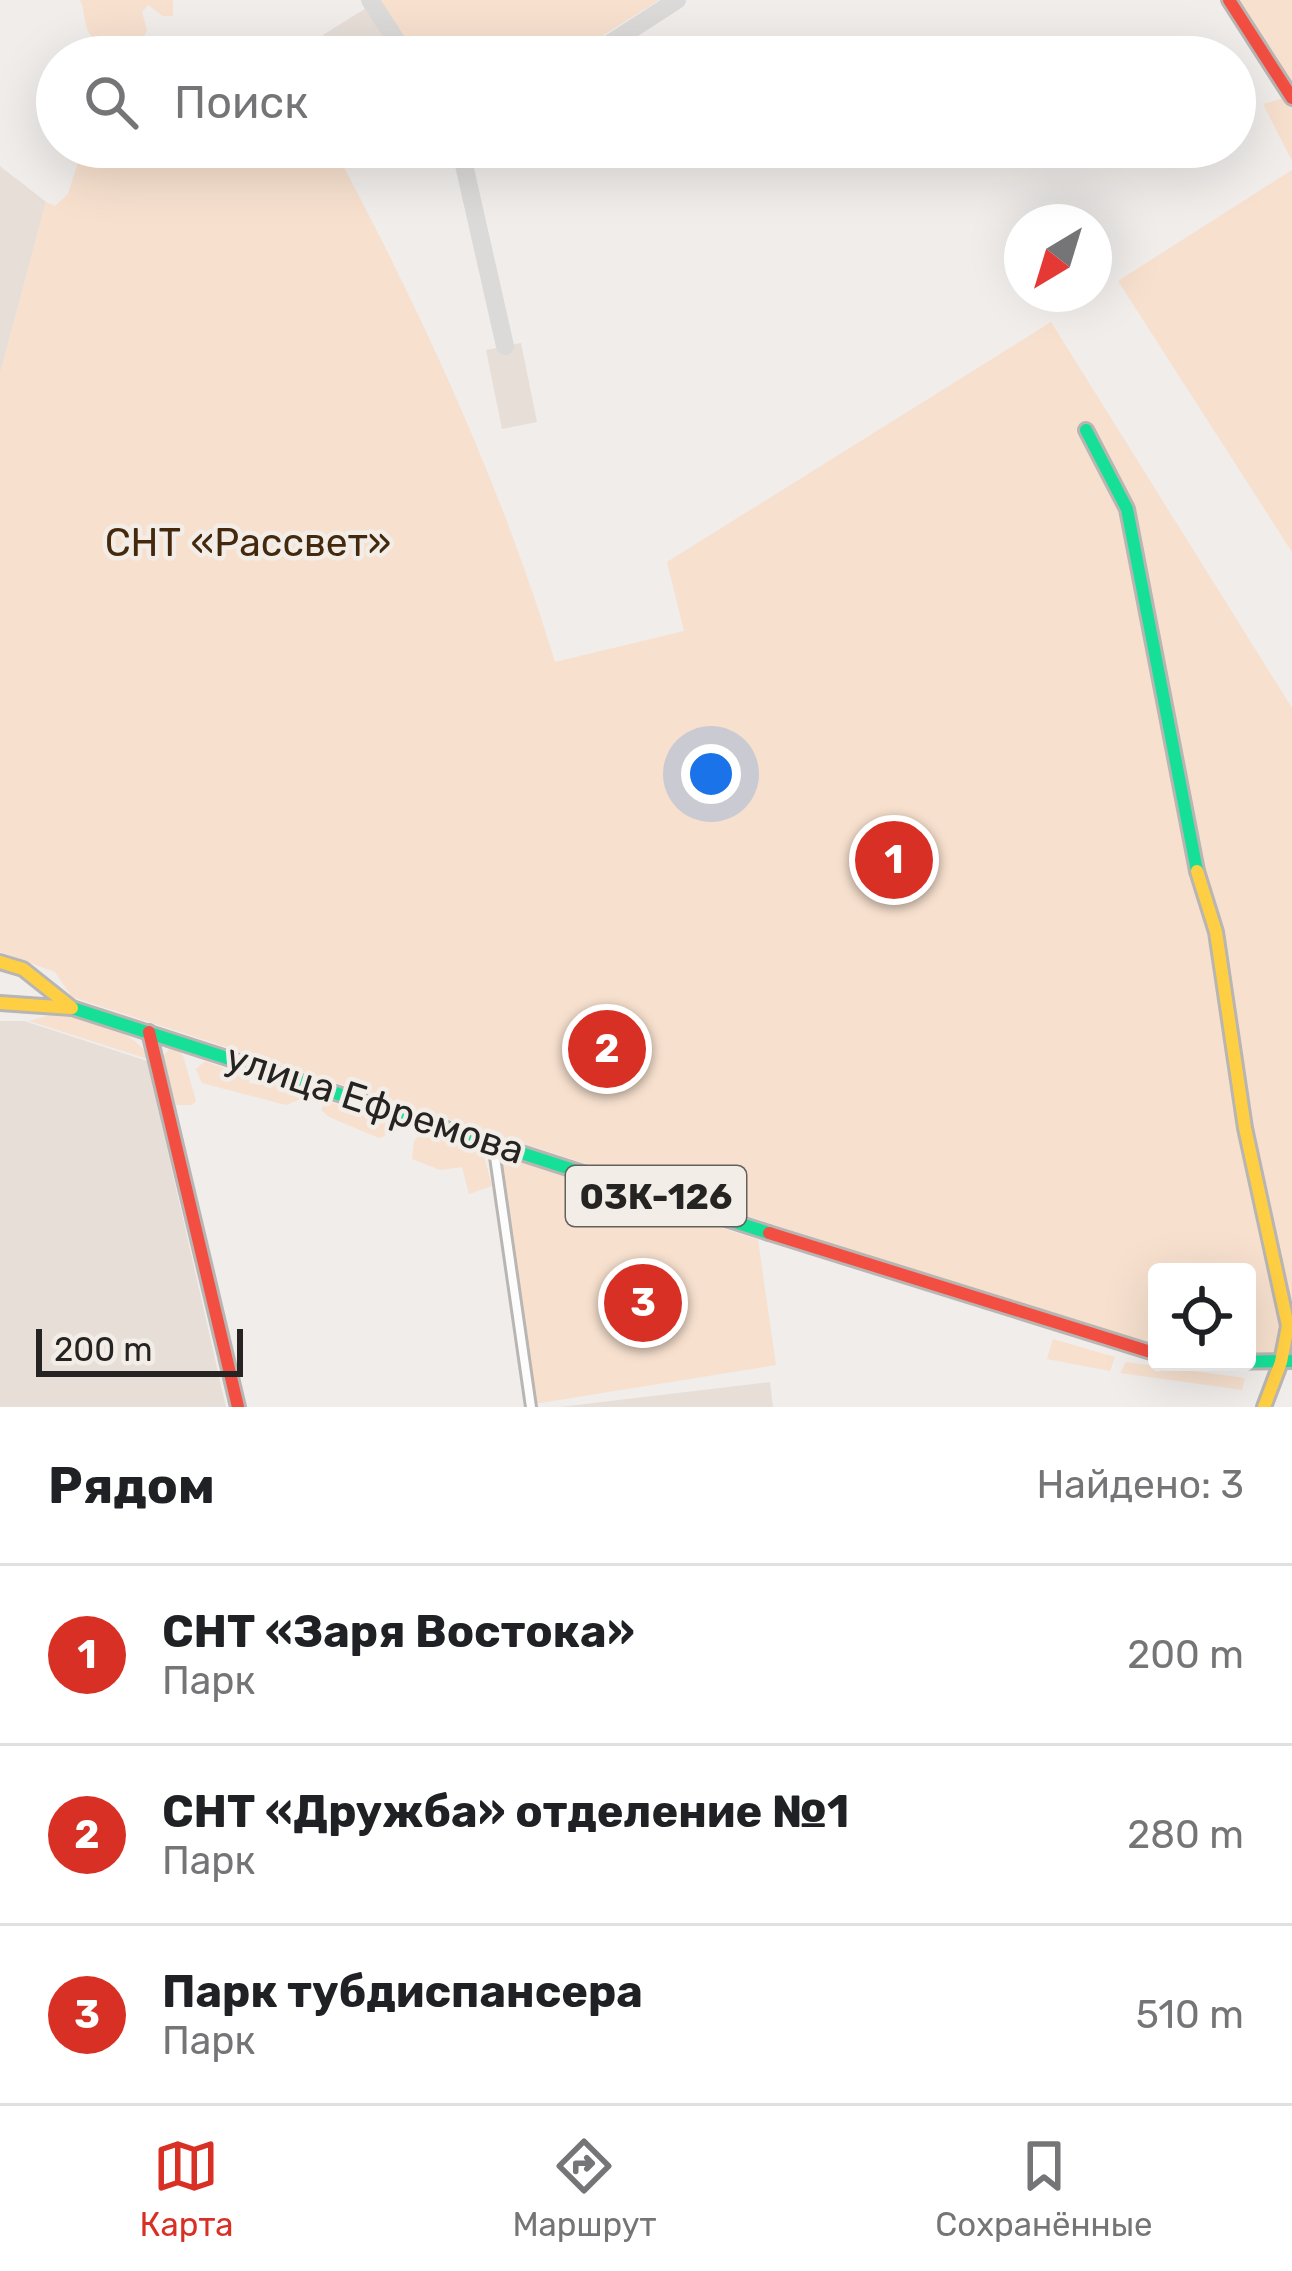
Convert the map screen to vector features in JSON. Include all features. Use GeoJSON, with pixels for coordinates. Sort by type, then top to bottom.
{"type":"FeatureCollection","features":[{"type":"Feature","properties":{"kind":"street"},"geometry":{"type":"LineString","coordinates":[[1229,0],[1252,36]]}},
{"type":"Feature","properties":{"kind":"street"},"geometry":{"type":"LineString","coordinates":[[1256,42],[1292,98]]}},
{"type":"Feature","properties":{"kind":"street"},"geometry":{"type":"LineString","coordinates":[[1085,430],[1127,509],[1146,593],[1202,895],[1213,920],[1228,998],[1245,1128],[1288,1326],[1287,1362],[1292,1374]]}},
{"type":"Feature","properties":{"kind":"street","name":"улица Ефремова"},"geometry":{"type":"LineString","coordinates":[[0,962],[35,978],[72,1008]]}},
{"type":"Feature","properties":{"kind":"street"},"geometry":{"type":"LineString","coordinates":[[25,1007],[37,988],[35,978]]}},
{"type":"Feature","properties":{"kind":"street","name":"улица Ефремова"},"geometry":{"type":"LineString","coordinates":[[0,1003],[72,1008],[1148,1351]]}},
{"type":"Feature","properties":{"kind":"street"},"geometry":{"type":"LineString","coordinates":[[149,1032],[238,1407]]}},
{"type":"Feature","properties":{"kind":"street"},"geometry":{"type":"LineString","coordinates":[[493,1143],[531,1407]]}},
{"type":"Feature","properties":{"kind":"street"},"geometry":{"type":"LineString","coordinates":[[1256,1362],[1287,1362]]}},
{"type":"Feature","properties":{"kind":"street"},"geometry":{"type":"LineString","coordinates":[[1264,1407],[1270,1382],[1287,1362]]}},
{"type":"Feature","properties":{"kind":"shaded area"},"geometry":{"type":"Polygon","coordinates":[[[379,0],[402,36],[324,36],[379,0]]]}},
{"type":"Feature","properties":{"kind":"shaded area"},"geometry":{"type":"Polygon","coordinates":[[[0,166],[46,202],[0,374],[0,166]]]}},
{"type":"Feature","properties":{"kind":"shaded area"},"geometry":{"type":"Polygon","coordinates":[[[521,343],[537,422],[502,429],[486,350],[521,343]]]}},
{"type":"Feature","properties":{"kind":"shaded area"},"geometry":{"type":"Polygon","coordinates":[[[0,1021],[24,1021],[147,1061],[226,1407],[0,1407],[0,1021]]]}},
{"type":"Feature","properties":{"kind":"shaded area"},"geometry":{"type":"Polygon","coordinates":[[[770,1382],[773,1407],[560,1407],[770,1382]]]}},
{"type":"Feature","properties":{"kind":"green space"},"geometry":{"type":"Polygon","coordinates":[[[80,0],[173,0],[173,16],[163,16],[148,5],[142,12],[144,36],[93,36],[80,0]]]}},
{"type":"Feature","properties":{"kind":"green space"},"geometry":{"type":"Polygon","coordinates":[[[379,0],[659,0],[602,36],[402,36],[379,0]]]}},
{"type":"Feature","properties":{"kind":"green space"},"geometry":{"type":"Polygon","coordinates":[[[1237,0],[1292,0],[1292,88],[1237,0]]]}},
{"type":"Feature","properties":{"kind":"green space"},"geometry":{"type":"Polygon","coordinates":[[[1292,98],[1292,161],[1263,104],[1292,98]]]}},
{"type":"Feature","properties":{"kind":"green space","name":"СНТ «Рассвет»"},"geometry":{"type":"Polygon","coordinates":[[[76,168],[344,168],[457,399],[510,530],[555,662],[684,631],[667,562],[1051,322],[1292,708],[1292,1352],[1256,1353],[1256,1263],[1148,1263],[1148,1344],[1132,1341],[72,997],[55,972],[0,952],[0,374],[46,202],[55,206],[68,194],[76,168]]]}},
{"type":"Feature","properties":{"kind":"green space"},"geometry":{"type":"Polygon","coordinates":[[[1292,170],[1292,552],[1118,281],[1292,170]]]}},
{"type":"Feature","properties":{"kind":"green space"},"geometry":{"type":"Polygon","coordinates":[[[50,1015],[121,1032],[151,1060],[29,1021],[50,1015]]]}},
{"type":"Feature","properties":{"kind":"green space"},"geometry":{"type":"Polygon","coordinates":[[[169,1049],[183,1056],[196,1101],[192,1105],[176,1105],[162,1058],[169,1049]]]}},
{"type":"Feature","properties":{"kind":"green space"},"geometry":{"type":"Polygon","coordinates":[[[205,1061],[250,1078],[249,1083],[260,1085],[262,1081],[303,1094],[303,1098],[286,1105],[202,1083],[196,1069],[205,1061]]]}},
{"type":"Feature","properties":{"kind":"green space"},"geometry":{"type":"Polygon","coordinates":[[[326,1101],[385,1120],[385,1136],[379,1138],[329,1117],[321,1110],[326,1101]]]}},
{"type":"Feature","properties":{"kind":"green space"},"geometry":{"type":"Polygon","coordinates":[[[423,1132],[483,1152],[492,1186],[469,1194],[462,1167],[440,1170],[412,1159],[414,1141],[423,1132]]]}},
{"type":"Feature","properties":{"kind":"green space"},"geometry":{"type":"Polygon","coordinates":[[[514,1159],[758,1240],[776,1365],[534,1404],[500,1165],[514,1159]]]}},
{"type":"Feature","properties":{"kind":"green space"},"geometry":{"type":"Polygon","coordinates":[[[1053,1339],[1115,1357],[1110,1371],[1047,1359],[1053,1339]]]}},
{"type":"Feature","properties":{"kind":"green space"},"geometry":{"type":"Polygon","coordinates":[[[1126,1362],[1148,1365],[1148,1371],[1245,1378],[1242,1390],[1120,1373],[1126,1362]]]}},
{"type":"Feature","properties":{"kind":"taxiway"},"geometry":{"type":"LineString","coordinates":[[370,0],[393,36]]}},
{"type":"Feature","properties":{"kind":"taxiway"},"geometry":{"type":"LineString","coordinates":[[621,36],[677,0]]}},
{"type":"Feature","properties":{"kind":"taxiway"},"geometry":{"type":"LineString","coordinates":[[465,168],[505,346]]}},
{"type":"Feature","properties":{"kind":"traffic: fast"},"geometry":{"type":"LineString","coordinates":[[1086,430],[1127,509],[1197,871]]}},
{"type":"Feature","properties":{"kind":"traffic: fast"},"geometry":{"type":"LineString","coordinates":[[72,1008],[769,1233]]}},
{"type":"Feature","properties":{"kind":"traffic: fast"},"geometry":{"type":"LineString","coordinates":[[1256,1361],[1292,1361]]}},
{"type":"Feature","properties":{"kind":"traffic: slow"},"geometry":{"type":"LineString","coordinates":[[1197,871],[1216,932],[1245,1128],[1288,1326],[1264,1407]]}},
{"type":"Feature","properties":{"kind":"traffic: slow"},"geometry":{"type":"LineString","coordinates":[[0,962],[23,969],[72,1008],[0,1003]]}},
{"type":"Feature","properties":{"kind":"traffic: jam"},"geometry":{"type":"LineString","coordinates":[[1229,0],[1252,36]]}},
{"type":"Feature","properties":{"kind":"traffic: jam"},"geometry":{"type":"LineString","coordinates":[[1256,42],[1292,98]]}},
{"type":"Feature","properties":{"kind":"traffic: jam"},"geometry":{"type":"LineString","coordinates":[[149,1032],[238,1407]]}},
{"type":"Feature","properties":{"kind":"traffic: jam"},"geometry":{"type":"LineString","coordinates":[[769,1233],[1148,1351]]}},
{"type":"Feature","properties":{"kind":"place","name":"СНТ «Заря Востока»"},"geometry":{"type":"Point","coordinates":[894,860]}},
{"type":"Feature","properties":{"kind":"place","name":"СНТ «Дружба» отделение №1"},"geometry":{"type":"Point","coordinates":[607,1049]}},
{"type":"Feature","properties":{"kind":"place","name":"Парк тубдиспансера"},"geometry":{"type":"Point","coordinates":[643,1303]}}]}
